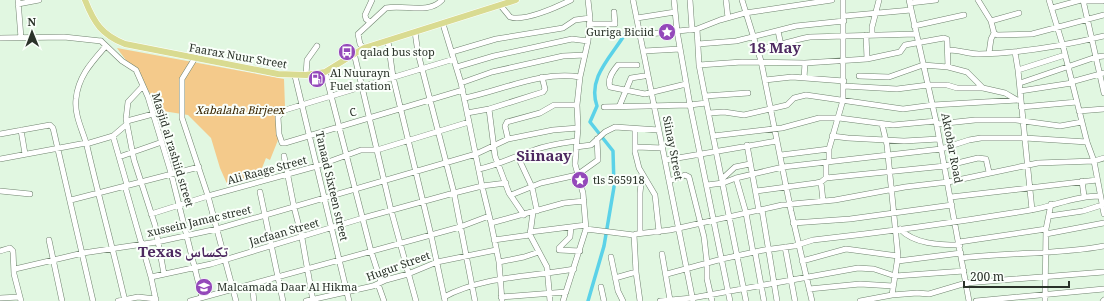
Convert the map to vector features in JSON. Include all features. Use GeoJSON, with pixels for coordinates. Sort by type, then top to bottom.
{"type":"FeatureCollection","features":[{"type":"Feature","properties":{"kind":"main road","name":"Faarax Nuur Street"},"geometry":{"type":"LineString","coordinates":[[85,0],[91,14],[100,28],[109,37],[125,44],[295,76],[325,72],[364,48],[501,6],[514,0]]}},
{"type":"Feature","properties":{"kind":"street"},"geometry":{"type":"LineString","coordinates":[[21,38],[18,2],[39,0]]}},
{"type":"Feature","properties":{"kind":"street"},"geometry":{"type":"LineString","coordinates":[[370,22],[366,19],[365,15],[372,0]]}},
{"type":"Feature","properties":{"kind":"street"},"geometry":{"type":"LineString","coordinates":[[364,48],[360,44],[358,34],[386,8],[421,9],[439,3],[442,0]]}},
{"type":"Feature","properties":{"kind":"street"},"geometry":{"type":"LineString","coordinates":[[501,6],[510,17],[518,18],[554,8],[571,0]]}},
{"type":"Feature","properties":{"kind":"street"},"geometry":{"type":"LineString","coordinates":[[563,301],[580,251],[586,227],[584,201],[575,164],[578,128],[577,105],[580,77],[588,41],[590,18],[588,0]]}},
{"type":"Feature","properties":{"kind":"street","name":"Siinay Street"},"geometry":{"type":"LineString","coordinates":[[632,0],[644,51],[693,299]]}},
{"type":"Feature","properties":{"kind":"street"},"geometry":{"type":"LineString","coordinates":[[674,0],[677,31],[686,84],[730,301]]}},
{"type":"Feature","properties":{"kind":"street"},"geometry":{"type":"LineString","coordinates":[[690,0],[706,103],[723,181],[746,301]]}},
{"type":"Feature","properties":{"kind":"street"},"geometry":{"type":"LineString","coordinates":[[726,0],[728,18]]}},
{"type":"Feature","properties":{"kind":"street"},"geometry":{"type":"LineString","coordinates":[[742,0],[761,61],[770,110],[781,155],[793,223],[812,301]]}},
{"type":"Feature","properties":{"kind":"street"},"geometry":{"type":"LineString","coordinates":[[640,35],[694,29],[745,13],[832,0]]}},
{"type":"Feature","properties":{"kind":"street"},"geometry":{"type":"LineString","coordinates":[[826,178],[829,149],[843,100],[843,0]]}},
{"type":"Feature","properties":{"kind":"street"},"geometry":{"type":"LineString","coordinates":[[872,35],[872,27],[879,0]]}},
{"type":"Feature","properties":{"kind":"street"},"geometry":{"type":"LineString","coordinates":[[909,2],[936,0]]}},
{"type":"Feature","properties":{"kind":"street"},"geometry":{"type":"LineString","coordinates":[[978,0],[991,21],[994,33],[991,39],[989,53]]}},
{"type":"Feature","properties":{"kind":"street"},"geometry":{"type":"LineString","coordinates":[[1049,0],[1063,46],[1087,142],[1094,161],[1099,196],[1104,214]]}},
{"type":"Feature","properties":{"kind":"street"},"geometry":{"type":"LineString","coordinates":[[1052,8],[1083,0],[1104,1]]}},
{"type":"Feature","properties":{"kind":"street"},"geometry":{"type":"LineString","coordinates":[[1083,0],[1096,57],[1102,73],[1104,93]]}},
{"type":"Feature","properties":{"kind":"street","name":"Aktobar Road"},"geometry":{"type":"LineString","coordinates":[[909,2],[937,123],[970,301]]}},
{"type":"Feature","properties":{"kind":"street"},"geometry":{"type":"LineString","coordinates":[[698,44],[753,38],[807,24],[876,12],[911,10]]}},
{"type":"Feature","properties":{"kind":"street"},"geometry":{"type":"LineString","coordinates":[[589,24],[615,24],[614,12]]}},
{"type":"Feature","properties":{"kind":"street"},"geometry":{"type":"LineString","coordinates":[[637,18],[675,12]]}},
{"type":"Feature","properties":{"kind":"street"},"geometry":{"type":"LineString","coordinates":[[991,21],[1019,14]]}},
{"type":"Feature","properties":{"kind":"street"},"geometry":{"type":"LineString","coordinates":[[914,26],[964,15]]}},
{"type":"Feature","properties":{"kind":"street"},"geometry":{"type":"LineString","coordinates":[[994,33],[1010,36],[1032,34],[1104,15]]}},
{"type":"Feature","properties":{"kind":"street"},"geometry":{"type":"LineString","coordinates":[[452,52],[496,39],[563,28],[575,20],[590,18]]}},
{"type":"Feature","properties":{"kind":"street"},"geometry":{"type":"LineString","coordinates":[[443,24],[465,98],[482,186],[492,223],[499,262],[501,299],[566,292]]}},
{"type":"Feature","properties":{"kind":"street"},"geometry":{"type":"LineString","coordinates":[[778,31],[781,45]]}},
{"type":"Feature","properties":{"kind":"street"},"geometry":{"type":"LineString","coordinates":[[415,32],[422,69],[454,193],[475,301]]}},
{"type":"Feature","properties":{"kind":"street"},"geometry":{"type":"LineString","coordinates":[[757,49],[781,45],[806,38],[916,34]]}},
{"type":"Feature","properties":{"kind":"street"},"geometry":{"type":"LineString","coordinates":[[866,35],[867,59]]}},
{"type":"Feature","properties":{"kind":"street"},"geometry":{"type":"LineString","coordinates":[[949,50],[989,53],[1015,52],[1063,46],[1104,36]]}},
{"type":"Feature","properties":{"kind":"street"},"geometry":{"type":"LineString","coordinates":[[0,38],[75,38],[101,41],[109,37]]}},
{"type":"Feature","properties":{"kind":"street"},"geometry":{"type":"LineString","coordinates":[[700,65],[761,61],[805,63],[867,59],[900,52],[905,45],[945,38],[949,50],[948,67]]}},
{"type":"Feature","properties":{"kind":"street"},"geometry":{"type":"LineString","coordinates":[[457,67],[494,56],[572,39],[588,41]]}},
{"type":"Feature","properties":{"kind":"street","name":"Masjid al rashiid street"},"geometry":{"type":"LineString","coordinates":[[101,41],[105,47],[136,70],[143,86],[171,173],[202,296]]}},
{"type":"Feature","properties":{"kind":"street"},"geometry":{"type":"LineString","coordinates":[[388,41],[393,78],[445,299],[462,288],[499,280],[574,269]]}},
{"type":"Feature","properties":{"kind":"street"},"geometry":{"type":"LineString","coordinates":[[306,75],[307,60],[316,46]]}},
{"type":"Feature","properties":{"kind":"street"},"geometry":{"type":"LineString","coordinates":[[105,47],[86,69],[79,82],[76,109],[86,143],[125,300]]}},
{"type":"Feature","properties":{"kind":"street"},"geometry":{"type":"LineString","coordinates":[[644,51],[680,50]]}},
{"type":"Feature","properties":{"kind":"street"},"geometry":{"type":"LineString","coordinates":[[1015,52],[1020,84],[1019,100],[1025,138],[1032,210]]}},
{"type":"Feature","properties":{"kind":"street"},"geometry":{"type":"LineString","coordinates":[[354,53],[391,210],[416,301]]}},
{"type":"Feature","properties":{"kind":"street"},"geometry":{"type":"LineString","coordinates":[[461,83],[492,72],[563,56],[585,55]]}},
{"type":"Feature","properties":{"kind":"street"},"geometry":{"type":"LineString","coordinates":[[1018,70],[1065,55]]}},
{"type":"Feature","properties":{"kind":"street"},"geometry":{"type":"LineString","coordinates":[[1020,84],[1068,66],[1104,56]]}},
{"type":"Feature","properties":{"kind":"street"},"geometry":{"type":"LineString","coordinates":[[196,58],[182,79],[181,114],[208,196],[236,301]]}},
{"type":"Feature","properties":{"kind":"street"},"geometry":{"type":"LineString","coordinates":[[302,104],[362,88],[454,59]]}},
{"type":"Feature","properties":{"kind":"street"},"geometry":{"type":"LineString","coordinates":[[804,78],[805,63]]}},
{"type":"Feature","properties":{"kind":"street"},"geometry":{"type":"LineString","coordinates":[[637,65],[618,65],[612,74],[609,83],[610,87],[645,94],[651,91],[686,84]]}},
{"type":"Feature","properties":{"kind":"street"},"geometry":{"type":"LineString","coordinates":[[859,76],[889,76],[923,65],[948,67],[968,72],[983,88]]}},
{"type":"Feature","properties":{"kind":"street"},"geometry":{"type":"LineString","coordinates":[[325,72],[384,301]]}},
{"type":"Feature","properties":{"kind":"street"},"geometry":{"type":"LineString","coordinates":[[1020,91],[1072,83],[1102,73]]}},
{"type":"Feature","properties":{"kind":"street"},"geometry":{"type":"LineString","coordinates":[[465,98],[556,74],[580,77]]}},
{"type":"Feature","properties":{"kind":"street","name":"Tanaad Sixteen street"},"geometry":{"type":"LineString","coordinates":[[295,76],[349,301]]}},
{"type":"Feature","properties":{"kind":"street"},"geometry":{"type":"LineString","coordinates":[[620,107],[625,90],[631,78],[644,76]]}},
{"type":"Feature","properties":{"kind":"street"},"geometry":{"type":"LineString","coordinates":[[467,113],[489,109],[545,91],[542,77]]}},
{"type":"Feature","properties":{"kind":"street"},"geometry":{"type":"LineString","coordinates":[[765,80],[787,77],[804,78],[844,84],[897,89],[928,85],[947,85],[957,88],[983,88],[1008,94],[1019,100]]}},
{"type":"Feature","properties":{"kind":"street"},"geometry":{"type":"LineString","coordinates":[[143,86],[128,102],[126,111],[127,123],[133,152],[158,242],[164,274]]}},
{"type":"Feature","properties":{"kind":"street","name":"C"},"geometry":{"type":"LineString","coordinates":[[302,104],[279,115],[279,139],[282,143],[310,136],[338,126],[369,119],[400,108],[463,90]]}},
{"type":"Feature","properties":{"kind":"street"},"geometry":{"type":"LineString","coordinates":[[705,96],[748,93]]}},
{"type":"Feature","properties":{"kind":"street"},"geometry":{"type":"LineString","coordinates":[[709,113],[724,112],[741,116],[770,110],[789,104],[794,98],[800,96],[843,100],[903,109],[933,105],[1019,100]]}},
{"type":"Feature","properties":{"kind":"street"},"geometry":{"type":"LineString","coordinates":[[1021,107],[1077,102]]}},
{"type":"Feature","properties":{"kind":"street"},"geometry":{"type":"LineString","coordinates":[[604,107],[690,105],[706,103]]}},
{"type":"Feature","properties":{"kind":"street"},"geometry":{"type":"LineString","coordinates":[[508,139],[505,126],[507,122],[540,113],[554,105],[577,105]]}},
{"type":"Feature","properties":{"kind":"street"},"geometry":{"type":"LineString","coordinates":[[489,109],[492,145],[511,195],[524,215]]}},
{"type":"Feature","properties":{"kind":"street"},"geometry":{"type":"LineString","coordinates":[[1079,111],[1104,109]]}},
{"type":"Feature","properties":{"kind":"street"},"geometry":{"type":"LineString","coordinates":[[0,159],[86,143],[113,136],[127,123],[153,114]]}},
{"type":"Feature","properties":{"kind":"street"},"geometry":{"type":"LineString","coordinates":[[713,136],[775,129],[800,124],[815,118],[839,118],[882,124],[937,123],[975,120],[1022,121],[1060,126],[1082,122]]}},
{"type":"Feature","properties":{"kind":"street","name":"Ali Raage Street"},"geometry":{"type":"LineString","coordinates":[[151,214],[208,196],[317,166],[364,150],[377,150],[469,122]]}},
{"type":"Feature","properties":{"kind":"street"},"geometry":{"type":"LineString","coordinates":[[882,124],[886,140],[897,230],[898,258],[892,295]]}},
{"type":"Feature","properties":{"kind":"street"},"geometry":{"type":"LineString","coordinates":[[0,134],[50,125],[54,128],[93,301]]}},
{"type":"Feature","properties":{"kind":"street"},"geometry":{"type":"LineString","coordinates":[[576,147],[591,145],[605,132],[615,127],[635,130],[659,130]]}},
{"type":"Feature","properties":{"kind":"street","name":"xussein Jamac street"},"geometry":{"type":"LineString","coordinates":[[15,269],[83,253],[158,242],[217,229],[294,207],[325,196],[476,154],[492,145],[508,139],[553,130],[578,128]]}},
{"type":"Feature","properties":{"kind":"street"},"geometry":{"type":"LineString","coordinates":[[21,130],[25,154]]}},
{"type":"Feature","properties":{"kind":"street"},"geometry":{"type":"LineString","coordinates":[[635,130],[639,168],[655,195],[659,232]]}},
{"type":"Feature","properties":{"kind":"street"},"geometry":{"type":"LineString","coordinates":[[113,136],[140,245],[151,277],[156,300],[138,297],[118,301]]}},
{"type":"Feature","properties":{"kind":"street"},"geometry":{"type":"LineString","coordinates":[[832,136],[904,141],[939,139]]}},
{"type":"Feature","properties":{"kind":"street"},"geometry":{"type":"LineString","coordinates":[[511,195],[532,187],[577,175],[598,160],[598,138]]}},
{"type":"Feature","properties":{"kind":"street"},"geometry":{"type":"LineString","coordinates":[[707,185],[783,167],[941,149],[969,140],[981,138],[1025,138],[1087,142]]}},
{"type":"Feature","properties":{"kind":"street"},"geometry":{"type":"LineString","coordinates":[[479,169],[499,164],[550,145],[576,141]]}},
{"type":"Feature","properties":{"kind":"street"},"geometry":{"type":"LineString","coordinates":[[666,160],[716,150],[777,141]]}},
{"type":"Feature","properties":{"kind":"street"},"geometry":{"type":"LineString","coordinates":[[119,158],[162,142]]}},
{"type":"Feature","properties":{"kind":"street"},"geometry":{"type":"LineString","coordinates":[[747,145],[752,174],[761,210],[777,301]]}},
{"type":"Feature","properties":{"kind":"street"},"geometry":{"type":"LineString","coordinates":[[636,147],[663,148]]}},
{"type":"Feature","properties":{"kind":"street"},"geometry":{"type":"LineString","coordinates":[[781,155],[829,149]]}},
{"type":"Feature","properties":{"kind":"street"},"geometry":{"type":"LineString","coordinates":[[284,156],[302,238],[312,300]]}},
{"type":"Feature","properties":{"kind":"street"},"geometry":{"type":"LineString","coordinates":[[518,157],[532,187],[535,211],[530,234],[546,264],[550,301]]}},
{"type":"Feature","properties":{"kind":"street"},"geometry":{"type":"LineString","coordinates":[[756,191],[821,182],[826,178],[944,166],[978,158],[986,159],[990,172]]}},
{"type":"Feature","properties":{"kind":"street"},"geometry":{"type":"LineString","coordinates":[[494,240],[571,227],[586,227],[599,231],[634,235],[640,233],[659,232],[699,222],[746,214],[789,204],[823,201],[892,189],[948,182],[990,172],[1028,166],[1038,162],[1094,161],[1104,158]]}},
{"type":"Feature","properties":{"kind":"street"},"geometry":{"type":"LineString","coordinates":[[723,181],[735,167],[750,164]]}},
{"type":"Feature","properties":{"kind":"street"},"geometry":{"type":"LineString","coordinates":[[71,200],[199,167]]}},
{"type":"Feature","properties":{"kind":"street"},"geometry":{"type":"LineString","coordinates":[[640,233],[640,193],[642,174]]}},
{"type":"Feature","properties":{"kind":"street"},"geometry":{"type":"LineString","coordinates":[[669,181],[685,175],[689,177],[699,222],[703,233],[707,263],[707,279],[712,301]]}},
{"type":"Feature","properties":{"kind":"street"},"geometry":{"type":"LineString","coordinates":[[736,178],[746,214],[764,301]]}},
{"type":"Feature","properties":{"kind":"street"},"geometry":{"type":"LineString","coordinates":[[951,197],[1097,180]]}},
{"type":"Feature","properties":{"kind":"street"},"geometry":{"type":"LineString","coordinates":[[1082,181],[1084,196]]}},
{"type":"Feature","properties":{"kind":"street"},"geometry":{"type":"LineString","coordinates":[[821,182],[823,201]]}},
{"type":"Feature","properties":{"kind":"street","name":"Jacfaan Street"},"geometry":{"type":"LineString","coordinates":[[151,277],[211,264],[225,258],[302,238],[363,218],[454,193],[482,186],[506,183]]}},
{"type":"Feature","properties":{"kind":"street"},"geometry":{"type":"LineString","coordinates":[[0,191],[30,194]]}},
{"type":"Feature","properties":{"kind":"street"},"geometry":{"type":"LineString","coordinates":[[260,192],[270,247],[283,301]]}},
{"type":"Feature","properties":{"kind":"street"},"geometry":{"type":"LineString","coordinates":[[667,274],[722,259],[813,240],[897,230],[1032,210],[1084,196],[1099,196]]}},
{"type":"Feature","properties":{"kind":"street"},"geometry":{"type":"LineString","coordinates":[[492,223],[564,203],[584,201]]}},
{"type":"Feature","properties":{"kind":"street"},"geometry":{"type":"LineString","coordinates":[[1045,301],[1047,251],[1046,231],[1051,204]]}},
{"type":"Feature","properties":{"kind":"street"},"geometry":{"type":"LineString","coordinates":[[1049,216],[1083,211],[1102,205]]}},
{"type":"Feature","properties":{"kind":"street"},"geometry":{"type":"LineString","coordinates":[[793,223],[850,219],[952,206]]}},
{"type":"Feature","properties":{"kind":"street"},"geometry":{"type":"LineString","coordinates":[[190,301],[202,296],[233,290],[278,278],[307,268],[460,227],[489,216]]}},
{"type":"Feature","properties":{"kind":"street"},"geometry":{"type":"LineString","coordinates":[[897,230],[906,236],[925,242],[946,245],[1104,223]]}},
{"type":"Feature","properties":{"kind":"street"},"geometry":{"type":"LineString","coordinates":[[571,227],[570,238],[559,248],[560,250],[580,251]]}},
{"type":"Feature","properties":{"kind":"street"},"geometry":{"type":"LineString","coordinates":[[634,235],[636,272],[640,301]]}},
{"type":"Feature","properties":{"kind":"street"},"geometry":{"type":"LineString","coordinates":[[49,240],[62,301]]}},
{"type":"Feature","properties":{"kind":"street"},"geometry":{"type":"LineString","coordinates":[[802,261],[846,249],[898,258],[1047,251],[1104,246]]}},
{"type":"Feature","properties":{"kind":"street"},"geometry":{"type":"LineString","coordinates":[[785,247],[795,301]]}},
{"type":"Feature","properties":{"kind":"street"},"geometry":{"type":"LineString","coordinates":[[0,251],[12,248],[15,269],[14,274],[20,299],[1,299]]}},
{"type":"Feature","properties":{"kind":"street","name":"Hugur Street"},"geometry":{"type":"LineString","coordinates":[[306,301],[379,283],[408,274],[437,262],[496,250]]}},
{"type":"Feature","properties":{"kind":"street"},"geometry":{"type":"LineString","coordinates":[[499,262],[524,257],[539,252]]}},
{"type":"Feature","properties":{"kind":"street"},"geometry":{"type":"LineString","coordinates":[[662,254],[667,274],[670,300]]}},
{"type":"Feature","properties":{"kind":"street"},"geometry":{"type":"LineString","coordinates":[[611,257],[615,278],[623,301]]}},
{"type":"Feature","properties":{"kind":"street"},"geometry":{"type":"LineString","coordinates":[[660,301],[693,299],[711,294],[728,292],[790,279],[851,269],[870,268],[895,276],[964,271]]}},
{"type":"Feature","properties":{"kind":"street"},"geometry":{"type":"LineString","coordinates":[[615,278],[636,272]]}},
{"type":"Feature","properties":{"kind":"street"},"geometry":{"type":"LineString","coordinates":[[860,301],[892,295],[917,293],[929,294],[966,283],[1045,275],[1104,272]]}},
{"type":"Feature","properties":{"kind":"street"},"geometry":{"type":"LineString","coordinates":[[252,284],[254,301]]}},
{"type":"Feature","properties":{"kind":"street"},"geometry":{"type":"LineString","coordinates":[[809,288],[860,284],[893,286]]}},
{"type":"Feature","properties":{"kind":"street"},"geometry":{"type":"LineString","coordinates":[[601,287],[604,301]]}},
{"type":"Feature","properties":{"kind":"street"},"geometry":{"type":"LineString","coordinates":[[976,301],[1104,289]]}},
{"type":"Feature","properties":{"kind":"green space","name":"Xabalaha Birjeex"},"geometry":{"type":"Polygon","coordinates":[[[117,48],[284,79],[285,107],[279,115],[278,140],[270,160],[266,158],[258,178],[228,186],[220,168],[211,138],[188,115],[163,111],[117,48]]]}},
{"type":"Feature","properties":{"kind":"waterway"},"geometry":{"type":"LineString","coordinates":[[588,301],[604,246],[614,187],[613,151],[590,122],[597,106],[595,86],[598,77],[607,60],[625,34]]}},
{"type":"Feature","properties":{"kind":"place","name":"Guriga Biciid"},"geometry":{"type":"Point","coordinates":[667,32]}},
{"type":"Feature","properties":{"kind":"place","name":"qalad bus stop"},"geometry":{"type":"Point","coordinates":[347,52]}},
{"type":"Feature","properties":{"kind":"place","name":"Al Nuurayn Fuel station"},"geometry":{"type":"Point","coordinates":[317,79]}},
{"type":"Feature","properties":{"kind":"place","name":"tls 565918"},"geometry":{"type":"Point","coordinates":[580,180]}},
{"type":"Feature","properties":{"kind":"place","name":"Malcamada Daar Al Hikma"},"geometry":{"type":"Point","coordinates":[204,287]}},
{"type":"Feature","properties":{"kind":"district","name":"18 May"},"geometry":{"type":"Point","coordinates":[775,48]}},
{"type":"Feature","properties":{"kind":"district","name":"Siinaay"},"geometry":{"type":"Point","coordinates":[544,156]}},
{"type":"Feature","properties":{"kind":"district","name":"Texas تكساس"},"geometry":{"type":"Point","coordinates":[183,252]}}]}
